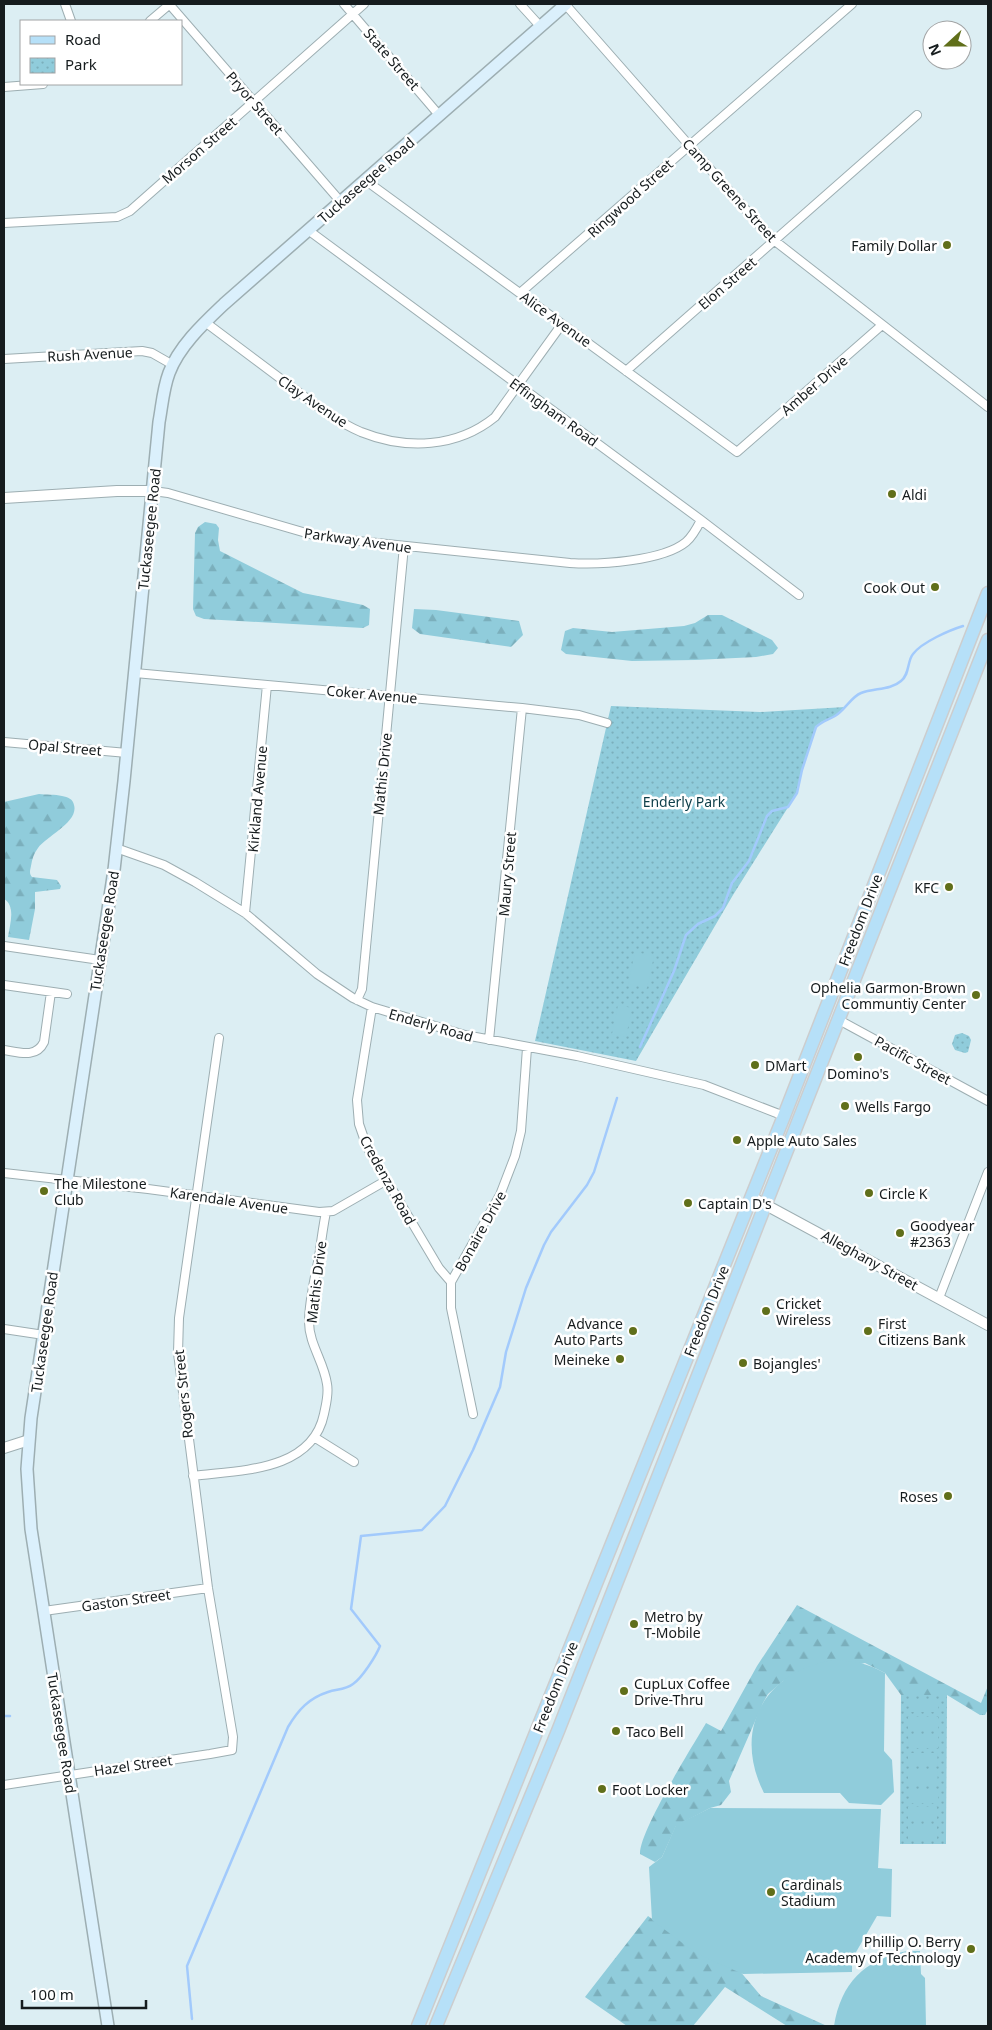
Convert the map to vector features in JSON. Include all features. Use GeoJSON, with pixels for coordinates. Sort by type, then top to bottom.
{"type":"FeatureCollection","features":[{"type":"Feature","properties":{"kind":"main road","name":"Tuckaseegee Road"},"geometry":{"type":"LineString","coordinates":[[108,2026],[44,1611],[28,1498],[27,1469],[29,1440],[44,1335],[116,848],[160,422],[166,385],[172,364],[205,322],[565,4]]}},
{"type":"Feature","properties":{"kind":"main road","name":"Freedom Drive"},"geometry":{"type":"LineString","coordinates":[[418,2026],[504,1817],[784,1116],[988,593]]}},
{"type":"Feature","properties":{"kind":"main road","name":"Freedom Drive"},"geometry":{"type":"LineString","coordinates":[[436,2026],[558,1731],[988,640]]}},
{"type":"Feature","properties":{"kind":"main road"},"geometry":{"type":"LineString","coordinates":[[929,791],[929,769],[942,736],[941,731],[936,727]]}},
{"type":"Feature","properties":{"kind":"main road"},"geometry":{"type":"LineString","coordinates":[[839,1020],[832,1009],[853,955],[856,932]]}},
{"type":"Feature","properties":{"kind":"main road"},"geometry":{"type":"LineString","coordinates":[[628,1504],[644,1511]]}},
{"type":"Feature","properties":{"kind":"main road"},"geometry":{"type":"LineString","coordinates":[[504,1817],[519,1824]]}},
{"type":"Feature","properties":{"kind":"street"},"geometry":{"type":"LineString","coordinates":[[65,4],[71,20]]}},
{"type":"Feature","properties":{"kind":"street"},"geometry":{"type":"LineString","coordinates":[[151,20],[170,4]]}},
{"type":"Feature","properties":{"kind":"street","name":"Pryor Street"},"geometry":{"type":"LineString","coordinates":[[170,4],[341,202]]}},
{"type":"Feature","properties":{"kind":"street","name":"State Street"},"geometry":{"type":"LineString","coordinates":[[344,4],[439,115]]}},
{"type":"Feature","properties":{"kind":"street","name":"Morson Street"},"geometry":{"type":"LineString","coordinates":[[4,223],[122,216],[130,211],[364,4]]}},
{"type":"Feature","properties":{"kind":"street"},"geometry":{"type":"LineString","coordinates":[[520,4],[540,26]]}},
{"type":"Feature","properties":{"kind":"street","name":"Camp Greene Street"},"geometry":{"type":"LineString","coordinates":[[565,4],[775,241],[988,407]]}},
{"type":"Feature","properties":{"kind":"street","name":"Ringwood Street"},"geometry":{"type":"LineString","coordinates":[[520,293],[852,4]]}},
{"type":"Feature","properties":{"kind":"street"},"geometry":{"type":"LineString","coordinates":[[4,86],[24,85]]}},
{"type":"Feature","properties":{"kind":"street","name":"Elon Street"},"geometry":{"type":"LineString","coordinates":[[626,371],[917,115]]}},
{"type":"Feature","properties":{"kind":"street","name":"Alice Avenue"},"geometry":{"type":"LineString","coordinates":[[366,180],[737,452],[745,445]]}},
{"type":"Feature","properties":{"kind":"street","name":"Effingham Road"},"geometry":{"type":"LineString","coordinates":[[308,230],[701,520],[799,595]]}},
{"type":"Feature","properties":{"kind":"street","name":"Clay Avenue"},"geometry":{"type":"LineString","coordinates":[[205,322],[326,412],[360,431],[384,439],[437,442],[464,436],[483,427],[495,417],[562,324]]}},
{"type":"Feature","properties":{"kind":"street","name":"Amber Drive"},"geometry":{"type":"LineString","coordinates":[[745,445],[882,325]]}},
{"type":"Feature","properties":{"kind":"street","name":"Rush Avenue"},"geometry":{"type":"LineString","coordinates":[[4,360],[142,351],[152,353],[172,364]]}},
{"type":"Feature","properties":{"kind":"street","name":"Parkway Avenue"},"geometry":{"type":"LineString","coordinates":[[4,498],[117,491],[153,491],[168,493],[320,537],[588,564],[624,561],[661,553],[680,546],[695,532],[701,520]]}},
{"type":"Feature","properties":{"kind":"street","name":"Mathis Drive"},"geometry":{"type":"LineString","coordinates":[[357,1000],[362,989],[404,546]]}},
{"type":"Feature","properties":{"kind":"street","name":"Coker Avenue"},"geometry":{"type":"LineString","coordinates":[[135,673],[522,708],[579,715],[607,723]]}},
{"type":"Feature","properties":{"kind":"street","name":"Kirkland Avenue"},"geometry":{"type":"LineString","coordinates":[[244,913],[267,685]]}},
{"type":"Feature","properties":{"kind":"street","name":"Maury Street"},"geometry":{"type":"LineString","coordinates":[[489,1040],[522,708]]}},
{"type":"Feature","properties":{"kind":"street","name":"Opal Street"},"geometry":{"type":"LineString","coordinates":[[4,742],[127,753]]}},
{"type":"Feature","properties":{"kind":"street","name":"Enderly Road"},"geometry":{"type":"LineString","coordinates":[[116,848],[164,865],[244,913],[318,974],[357,1000],[372,1007],[428,1025],[489,1040],[577,1056],[704,1086],[784,1116]]}},
{"type":"Feature","properties":{"kind":"street"},"geometry":{"type":"LineString","coordinates":[[4,946],[100,960]]}},
{"type":"Feature","properties":{"kind":"street"},"geometry":{"type":"LineString","coordinates":[[4,985],[67,994]]}},
{"type":"Feature","properties":{"kind":"street"},"geometry":{"type":"LineString","coordinates":[[4,1050],[32,1053],[41,1048],[51,992]]}},
{"type":"Feature","properties":{"kind":"street","name":"Credenza Road"},"geometry":{"type":"LineString","coordinates":[[372,1007],[360,1074],[357,1112],[367,1147],[439,1268],[451,1282]]}},
{"type":"Feature","properties":{"kind":"street","name":"Pacific Street"},"geometry":{"type":"LineString","coordinates":[[839,1020],[988,1101]]}},
{"type":"Feature","properties":{"kind":"street","name":"Rogers Street"},"geometry":{"type":"LineString","coordinates":[[219,1038],[196,1195],[178,1337],[178,1354],[208,1588],[233,1737],[232,1750]]}},
{"type":"Feature","properties":{"kind":"street","name":"Bonaire Drive"},"geometry":{"type":"LineString","coordinates":[[473,1414],[451,1308],[451,1282],[500,1195],[515,1156],[521,1131],[527,1048]]}},
{"type":"Feature","properties":{"kind":"street"},"geometry":{"type":"LineString","coordinates":[[938,1298],[988,1172]]}},
{"type":"Feature","properties":{"kind":"street","name":"Karendale Avenue"},"geometry":{"type":"LineString","coordinates":[[4,1173],[326,1212]]}},
{"type":"Feature","properties":{"kind":"street"},"geometry":{"type":"LineString","coordinates":[[326,1212],[333,1211],[387,1180]]}},
{"type":"Feature","properties":{"kind":"street","name":"Alleghany Street"},"geometry":{"type":"LineString","coordinates":[[751,1197],[988,1325]]}},
{"type":"Feature","properties":{"kind":"street","name":"Mathis Drive"},"geometry":{"type":"LineString","coordinates":[[193,1476],[270,1465],[291,1457],[302,1450],[314,1437],[323,1419],[327,1399],[325,1374],[314,1344],[309,1321],[326,1212]]}},
{"type":"Feature","properties":{"kind":"street"},"geometry":{"type":"LineString","coordinates":[[4,1328],[44,1335]]}},
{"type":"Feature","properties":{"kind":"street"},"geometry":{"type":"LineString","coordinates":[[314,1437],[354,1462]]}},
{"type":"Feature","properties":{"kind":"street"},"geometry":{"type":"LineString","coordinates":[[4,1448],[29,1440]]}},
{"type":"Feature","properties":{"kind":"street","name":"Gaston Street"},"geometry":{"type":"LineString","coordinates":[[44,1611],[208,1588]]}},
{"type":"Feature","properties":{"kind":"street","name":"Hazel Street"},"geometry":{"type":"LineString","coordinates":[[4,1785],[232,1750]]}},
{"type":"Feature","properties":{"kind":"green space"},"geometry":{"type":"Polygon","coordinates":[[[205,522],[216,524],[219,528],[218,540],[220,551],[303,593],[363,605],[370,609],[369,625],[363,628],[204,619],[196,616],[193,609],[195,533],[198,527],[205,522]]]}},
{"type":"Feature","properties":{"kind":"green space"},"geometry":{"type":"Polygon","coordinates":[[[414,609],[436,610],[519,621],[523,635],[511,647],[420,634],[412,628],[414,609]]]}},
{"type":"Feature","properties":{"kind":"green space"},"geometry":{"type":"Polygon","coordinates":[[[708,615],[722,615],[772,640],[778,648],[773,654],[756,657],[632,661],[566,654],[561,650],[565,631],[573,628],[612,632],[684,626],[695,623],[708,615]]]}},
{"type":"Feature","properties":{"kind":"green space","name":"Enderly Park"},"geometry":{"type":"Polygon","coordinates":[[[611,706],[760,712],[845,707],[835,716],[821,722],[816,727],[802,770],[797,793],[733,895],[636,1061],[535,1041],[611,706]]]}},
{"type":"Feature","properties":{"kind":"green space"},"geometry":{"type":"Polygon","coordinates":[[[39,794],[68,798],[73,803],[74,811],[67,823],[42,843],[33,856],[30,872],[32,877],[57,880],[61,886],[60,889],[35,892],[35,909],[29,940],[8,937],[11,911],[8,902],[4,899],[4,802],[39,794]]]}},
{"type":"Feature","properties":{"kind":"green space"},"geometry":{"type":"Polygon","coordinates":[[[635,952],[654,956],[647,988],[628,984],[635,952]]]}},
{"type":"Feature","properties":{"kind":"green space"},"geometry":{"type":"Polygon","coordinates":[[[618,1005],[632,1008],[626,1037],[612,1034],[618,1005]]]}},
{"type":"Feature","properties":{"kind":"green space"},"geometry":{"type":"Polygon","coordinates":[[[962,1033],[969,1036],[971,1040],[968,1052],[965,1053],[955,1050],[952,1044],[955,1035],[962,1033]]]}},
{"type":"Feature","properties":{"kind":"green space"},"geometry":{"type":"Polygon","coordinates":[[[797,1605],[981,1703],[988,1686],[988,1709],[985,1715],[980,1715],[947,1695],[901,1695],[885,1673],[865,1663],[783,1681],[768,1694],[763,1703],[729,1781],[731,1792],[721,1805],[710,1808],[676,1826],[662,1857],[655,1862],[640,1854],[642,1843],[657,1809],[706,1723],[721,1731],[757,1666],[797,1605]]]}},
{"type":"Feature","properties":{"kind":"green space"},"geometry":{"type":"Polygon","coordinates":[[[829,1661],[858,1662],[885,1673],[884,1751],[892,1760],[894,1792],[881,1805],[849,1803],[840,1793],[764,1793],[755,1770],[752,1748],[753,1728],[760,1709],[771,1692],[786,1679],[806,1668],[829,1661]]]}},
{"type":"Feature","properties":{"kind":"green space"},"geometry":{"type":"Polygon","coordinates":[[[901,1695],[947,1695],[946,1844],[900,1844],[901,1695]]]}},
{"type":"Feature","properties":{"kind":"green space"},"geometry":{"type":"Polygon","coordinates":[[[909,1699],[938,1699],[938,1712],[909,1712],[909,1699]]]}},
{"type":"Feature","properties":{"kind":"green space"},"geometry":{"type":"Polygon","coordinates":[[[908,1717],[938,1717],[938,1730],[908,1730],[908,1717]]]}},
{"type":"Feature","properties":{"kind":"green space"},"geometry":{"type":"Polygon","coordinates":[[[908,1735],[938,1735],[938,1748],[909,1748],[908,1735]]]}},
{"type":"Feature","properties":{"kind":"green space"},"geometry":{"type":"Polygon","coordinates":[[[908,1753],[937,1753],[938,1766],[908,1766],[908,1753]]]}},
{"type":"Feature","properties":{"kind":"green space"},"geometry":{"type":"Polygon","coordinates":[[[908,1771],[937,1771],[938,1784],[908,1784],[908,1771]]]}},
{"type":"Feature","properties":{"kind":"green space"},"geometry":{"type":"Polygon","coordinates":[[[909,1789],[938,1789],[938,1803],[909,1803],[909,1789]]]}},
{"type":"Feature","properties":{"kind":"green space"},"geometry":{"type":"Polygon","coordinates":[[[908,1807],[937,1807],[937,1821],[908,1821],[908,1807]]]}},
{"type":"Feature","properties":{"kind":"green space","name":"Cardinals Stadium"},"geometry":{"type":"Polygon","coordinates":[[[710,1808],[881,1809],[878,1868],[892,1869],[891,1917],[877,1916],[852,1959],[852,1972],[743,1974],[697,1954],[652,1920],[649,1867],[662,1857],[676,1825],[710,1808]]]}},
{"type":"Feature","properties":{"kind":"green space"},"geometry":{"type":"Polygon","coordinates":[[[908,1825],[937,1825],[937,1839],[908,1839],[908,1825]]]}},
{"type":"Feature","properties":{"kind":"green space"},"geometry":{"type":"Polygon","coordinates":[[[648,1916],[688,1944],[722,1950],[761,1996],[827,2026],[787,2026],[725,1987],[693,2026],[627,2026],[585,1997],[648,1916]]]}},
{"type":"Feature","properties":{"kind":"green space"},"geometry":{"type":"Polygon","coordinates":[[[907,1951],[920,1951],[921,1974],[925,1978],[926,2026],[834,2026],[842,1997],[857,1976],[878,1960],[907,1951]]]}},
{"type":"Feature","properties":{"kind":"waterway"},"geometry":{"type":"LineString","coordinates":[[640,1047],[674,971],[686,935],[698,924],[715,916],[723,908],[732,883],[749,861],[767,816],[772,811],[788,807],[797,793],[802,770],[816,727],[839,713],[857,695],[897,684],[906,675],[911,657],[917,650],[936,637],[963,626]]}},
{"type":"Feature","properties":{"kind":"waterway"},"geometry":{"type":"LineString","coordinates":[[192,2019],[187,1966],[288,1727],[300,1710],[310,1701],[328,1692],[347,1687],[357,1681],[380,1646],[351,1609],[361,1536],[422,1530],[445,1506],[473,1450],[500,1387],[506,1352],[526,1288],[544,1245],[551,1232],[587,1185],[594,1172],[617,1098]]}},
{"type":"Feature","properties":{"kind":"waterway"},"geometry":{"type":"LineString","coordinates":[[4,1716],[10,1716]]}},
{"type":"Feature","properties":{"kind":"place","name":"Family Dollar"},"geometry":{"type":"Point","coordinates":[947,245]}},
{"type":"Feature","properties":{"kind":"place","name":"Aldi"},"geometry":{"type":"Point","coordinates":[892,494]}},
{"type":"Feature","properties":{"kind":"place","name":"Cook Out"},"geometry":{"type":"Point","coordinates":[935,587]}},
{"type":"Feature","properties":{"kind":"place","name":"KFC"},"geometry":{"type":"Point","coordinates":[949,887]}},
{"type":"Feature","properties":{"kind":"place","name":"Ophelia Garmon-Brown Communtiy Center"},"geometry":{"type":"Point","coordinates":[976,995]}},
{"type":"Feature","properties":{"kind":"place","name":"Domino's"},"geometry":{"type":"Point","coordinates":[858,1057]}},
{"type":"Feature","properties":{"kind":"place","name":"DMart"},"geometry":{"type":"Point","coordinates":[755,1065]}},
{"type":"Feature","properties":{"kind":"place","name":"Wells Fargo"},"geometry":{"type":"Point","coordinates":[845,1106]}},
{"type":"Feature","properties":{"kind":"place","name":"Apple Auto Sales"},"geometry":{"type":"Point","coordinates":[737,1140]}},
{"type":"Feature","properties":{"kind":"place","name":"The Milestone Club"},"geometry":{"type":"Point","coordinates":[44,1191]}},
{"type":"Feature","properties":{"kind":"place","name":"Circle K"},"geometry":{"type":"Point","coordinates":[869,1193]}},
{"type":"Feature","properties":{"kind":"place","name":"Captain D's"},"geometry":{"type":"Point","coordinates":[688,1203]}},
{"type":"Feature","properties":{"kind":"place","name":"Goodyear #2363"},"geometry":{"type":"Point","coordinates":[900,1233]}},
{"type":"Feature","properties":{"kind":"place","name":"Cricket Wireless"},"geometry":{"type":"Point","coordinates":[766,1311]}},
{"type":"Feature","properties":{"kind":"place","name":"Advance Auto Parts"},"geometry":{"type":"Point","coordinates":[633,1331]}},
{"type":"Feature","properties":{"kind":"place","name":"First Citizens Bank"},"geometry":{"type":"Point","coordinates":[868,1331]}},
{"type":"Feature","properties":{"kind":"place","name":"Meineke"},"geometry":{"type":"Point","coordinates":[620,1359]}},
{"type":"Feature","properties":{"kind":"place","name":"Bojangles'"},"geometry":{"type":"Point","coordinates":[743,1363]}},
{"type":"Feature","properties":{"kind":"place","name":"Roses"},"geometry":{"type":"Point","coordinates":[948,1496]}},
{"type":"Feature","properties":{"kind":"place","name":"Metro by T-Mobile"},"geometry":{"type":"Point","coordinates":[634,1624]}},
{"type":"Feature","properties":{"kind":"place","name":"CupLux Coffee Drive-Thru"},"geometry":{"type":"Point","coordinates":[624,1691]}},
{"type":"Feature","properties":{"kind":"place","name":"Taco Bell"},"geometry":{"type":"Point","coordinates":[616,1731]}},
{"type":"Feature","properties":{"kind":"place","name":"Foot Locker"},"geometry":{"type":"Point","coordinates":[602,1789]}},
{"type":"Feature","properties":{"kind":"place","name":"Cardinals Stadium"},"geometry":{"type":"Point","coordinates":[771,1892]}},
{"type":"Feature","properties":{"kind":"place","name":"Phillip O. Berry Academy of Technology"},"geometry":{"type":"Point","coordinates":[971,1949]}}]}
